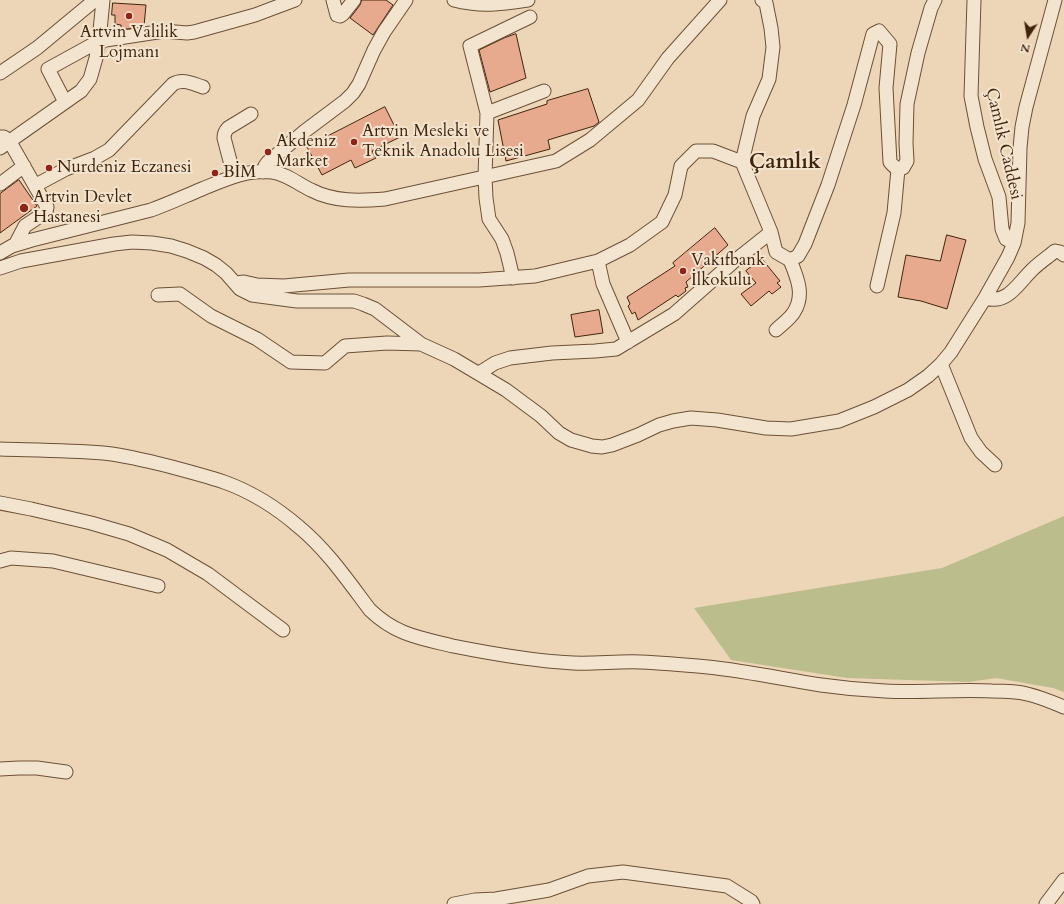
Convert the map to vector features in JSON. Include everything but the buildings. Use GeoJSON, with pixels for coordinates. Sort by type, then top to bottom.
{"type":"FeatureCollection","features":[{"type":"Feature","properties":{"kind":"street"},"geometry":{"type":"LineString","coordinates":[[0,73],[37,48],[95,0]]}},
{"type":"Feature","properties":{"kind":"street"},"geometry":{"type":"LineString","coordinates":[[15,245],[25,226],[47,210],[46,204],[24,166],[3,142],[81,91],[90,79],[99,41],[103,0]]}},
{"type":"Feature","properties":{"kind":"street"},"geometry":{"type":"LineString","coordinates":[[65,102],[48,69],[99,41],[164,31],[187,33],[194,32],[255,15],[295,0]]}},
{"type":"Feature","properties":{"kind":"street"},"geometry":{"type":"LineString","coordinates":[[333,0],[336,12],[340,16],[354,0]]}},
{"type":"Feature","properties":{"kind":"street"},"geometry":{"type":"LineString","coordinates":[[263,172],[268,162],[353,93],[359,84],[374,50],[384,32],[406,0]]}},
{"type":"Feature","properties":{"kind":"street"},"geometry":{"type":"LineString","coordinates":[[454,0],[484,5],[528,0]]}},
{"type":"Feature","properties":{"kind":"street"},"geometry":{"type":"LineString","coordinates":[[0,252],[15,245],[32,240],[151,210],[225,179],[254,172],[278,173],[308,189],[327,196],[353,200],[371,200],[386,199],[556,162],[590,140],[638,100],[668,58],[720,0]]}},
{"type":"Feature","properties":{"kind":"street"},"geometry":{"type":"LineString","coordinates":[[762,0],[766,3],[773,47],[769,79],[753,116],[742,162],[770,232],[776,252],[790,260],[798,280],[798,302],[794,314],[776,330]]}},
{"type":"Feature","properties":{"kind":"street"},"geometry":{"type":"LineString","coordinates":[[790,260],[798,256],[805,244],[828,185],[854,105],[873,34],[879,31],[890,44],[886,88],[890,162],[894,168],[903,168],[907,160],[907,104],[918,53],[935,0]]}},
{"type":"Feature","properties":{"kind":"street","name":"Çamlık Caddesi"},"geometry":{"type":"LineString","coordinates":[[974,0],[971,96],[985,159],[999,197],[1002,229],[1006,239],[1014,243]]}},
{"type":"Feature","properties":{"kind":"street"},"geometry":{"type":"LineString","coordinates":[[0,268],[21,261],[114,244],[132,242],[152,243],[171,246],[204,258],[226,273],[240,289],[260,297],[297,301],[354,301],[374,309],[384,315],[421,344],[454,359],[506,390],[541,416],[559,433],[571,440],[592,446],[602,447],[617,443],[659,425],[691,418],[717,420],[766,428],[791,429],[839,420],[874,407],[908,390],[928,376],[941,364],[951,352],[985,298],[1008,257],[1014,243],[1018,223],[1022,127],[1055,0]]}},
{"type":"Feature","properties":{"kind":"street"},"geometry":{"type":"LineString","coordinates":[[513,278],[502,239],[489,219],[485,177],[487,113],[470,46],[530,17]]}},
{"type":"Feature","properties":{"kind":"street"},"geometry":{"type":"LineString","coordinates":[[36,185],[66,169],[95,158],[109,150],[173,84],[178,81],[182,80],[203,87]]}},
{"type":"Feature","properties":{"kind":"street"},"geometry":{"type":"LineString","coordinates":[[487,113],[544,91]]}},
{"type":"Feature","properties":{"kind":"street"},"geometry":{"type":"LineString","coordinates":[[234,176],[224,138],[225,130],[251,114]]}},
{"type":"Feature","properties":{"kind":"street"},"geometry":{"type":"LineString","coordinates":[[236,283],[244,282],[284,286],[349,280],[479,280],[513,278],[535,276],[598,261],[630,245],[662,222],[675,195],[681,166],[696,151],[713,151],[742,162]]}},
{"type":"Feature","properties":{"kind":"street"},"geometry":{"type":"LineString","coordinates":[[0,184],[24,166]]}},
{"type":"Feature","properties":{"kind":"street"},"geometry":{"type":"LineString","coordinates":[[877,286],[894,213],[898,169]]}},
{"type":"Feature","properties":{"kind":"street"},"geometry":{"type":"LineString","coordinates":[[479,373],[495,363],[510,358],[552,353],[616,349],[674,314],[770,232]]}},
{"type":"Feature","properties":{"kind":"street"},"geometry":{"type":"LineString","coordinates":[[985,298],[995,300],[1003,298],[1033,269],[1055,251],[1064,255]]}},
{"type":"Feature","properties":{"kind":"street"},"geometry":{"type":"LineString","coordinates":[[598,261],[603,284],[628,342]]}},
{"type":"Feature","properties":{"kind":"street"},"geometry":{"type":"LineString","coordinates":[[158,295],[180,294],[212,316],[258,339],[290,362],[325,363],[345,346],[387,343],[421,344]]}},
{"type":"Feature","properties":{"kind":"street"},"geometry":{"type":"LineString","coordinates":[[941,364],[972,438],[981,452],[995,465]]}},
{"type":"Feature","properties":{"kind":"street"},"geometry":{"type":"LineString","coordinates":[[0,449],[86,452],[120,455],[225,482],[249,492],[286,516],[312,538],[325,552],[370,610],[388,625],[410,636],[480,652],[532,660],[576,664],[640,662],[688,665],[739,671],[851,689],[921,692],[979,690],[1003,691],[1042,698],[1064,707]]}},
{"type":"Feature","properties":{"kind":"street"},"geometry":{"type":"LineString","coordinates":[[0,503],[91,523],[123,532],[167,550],[208,574],[283,630]]}},
{"type":"Feature","properties":{"kind":"street"},"geometry":{"type":"LineString","coordinates":[[0,561],[10,558],[53,561],[158,586]]}},
{"type":"Feature","properties":{"kind":"street"},"geometry":{"type":"LineString","coordinates":[[0,769],[37,768],[66,772]]}},
{"type":"Feature","properties":{"kind":"street"},"geometry":{"type":"LineString","coordinates":[[454,904],[549,890],[588,876],[623,872],[728,886],[751,901],[753,904]]}},
{"type":"Feature","properties":{"kind":"street"},"geometry":{"type":"LineString","coordinates":[[1046,904],[1064,880]]}},
{"type":"Feature","properties":{"kind":"green space"},"geometry":{"type":"Polygon","coordinates":[[[1064,516],[1064,692],[1053,688],[996,678],[969,682],[847,678],[731,660],[694,608],[942,568],[1064,516]]]}},
{"type":"Feature","properties":{"kind":"place","name":"Artvin Valilik Lojmanı"},"geometry":{"type":"Point","coordinates":[129,16]}},
{"type":"Feature","properties":{"kind":"place","name":"Artvin Mesleki ve Teknik Anadolu Lisesi"},"geometry":{"type":"Point","coordinates":[354,142]}},
{"type":"Feature","properties":{"kind":"place","name":"Akdeniz Market"},"geometry":{"type":"Point","coordinates":[268,152]}},
{"type":"Feature","properties":{"kind":"place","name":"Nurdeniz Eczanesi"},"geometry":{"type":"Point","coordinates":[49,168]}},
{"type":"Feature","properties":{"kind":"place","name":"BİM"},"geometry":{"type":"Point","coordinates":[215,173]}},
{"type":"Feature","properties":{"kind":"place","name":"Artvin Devlet Hastanesi"},"geometry":{"type":"Point","coordinates":[24,208]}},
{"type":"Feature","properties":{"kind":"place","name":"Vakıfbank İlkokulu"},"geometry":{"type":"Point","coordinates":[683,271]}},
{"type":"Feature","properties":{"kind":"district","name":"Çamlık"},"geometry":{"type":"Point","coordinates":[785,163]}}]}
